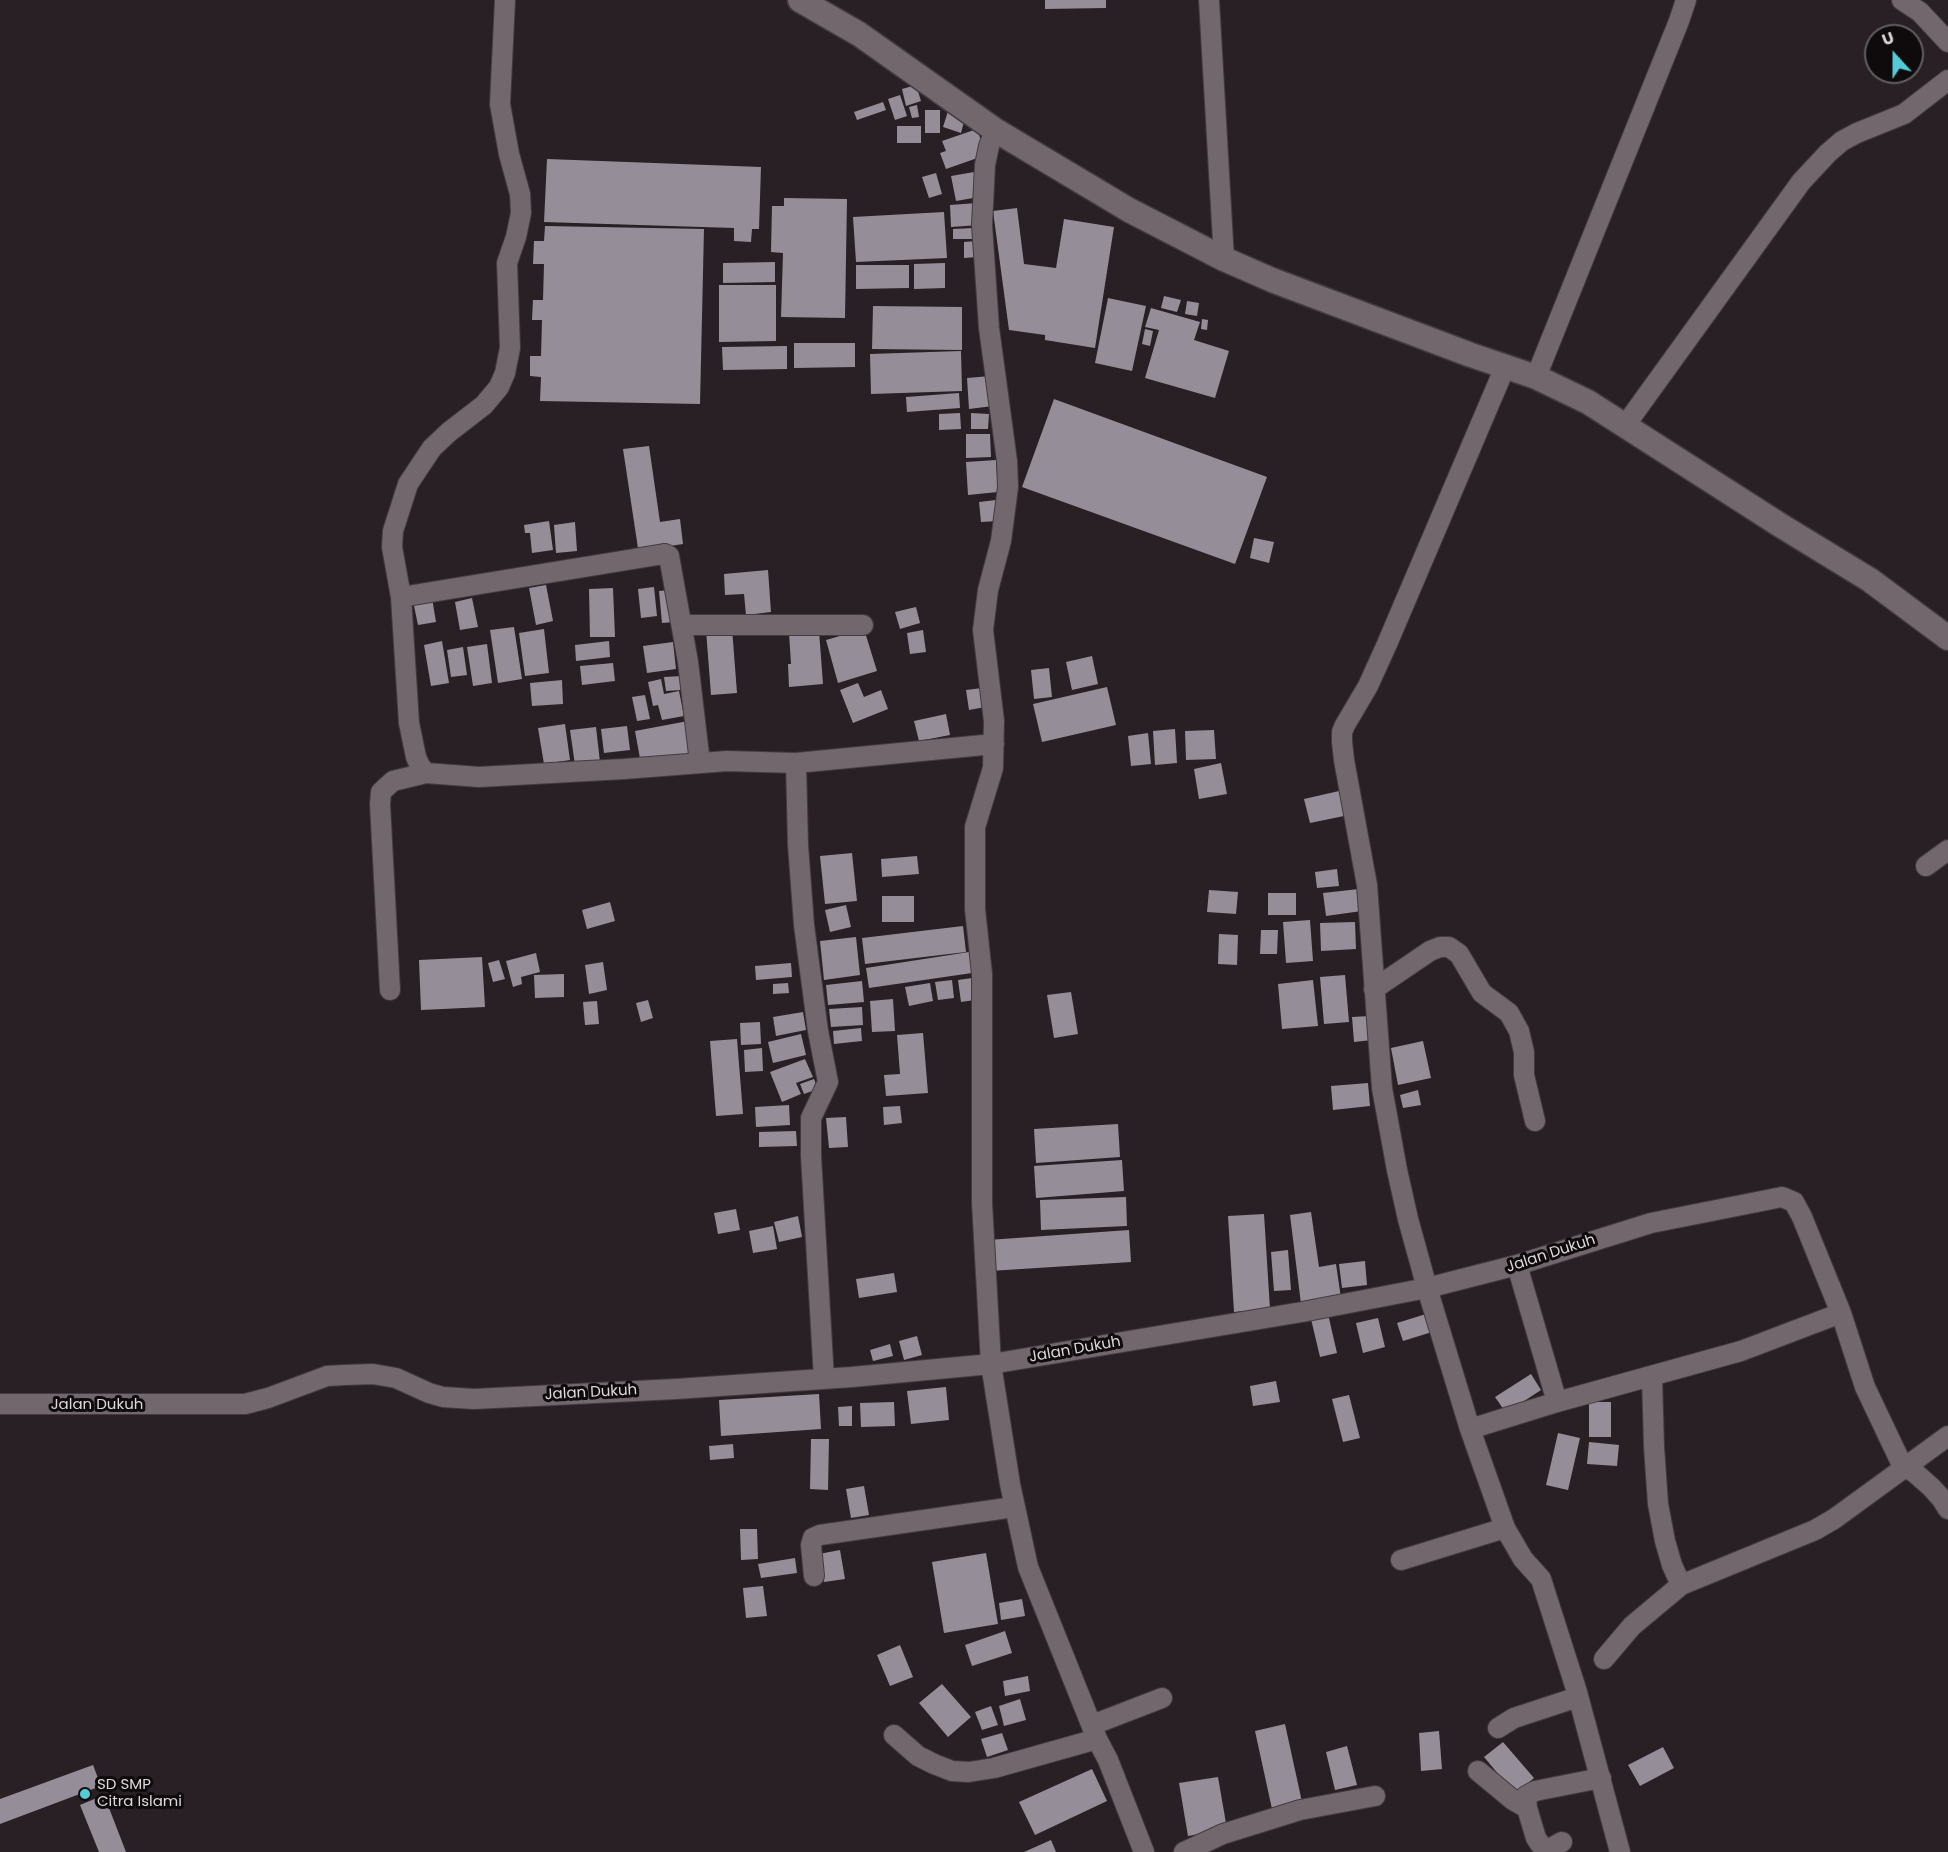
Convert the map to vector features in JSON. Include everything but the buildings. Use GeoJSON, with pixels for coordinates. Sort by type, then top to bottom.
{"type":"FeatureCollection","features":[{"type":"Feature","properties":{"kind":"street"},"geometry":{"type":"LineString","coordinates":[[426,773],[416,757],[409,723],[401,597],[392,547],[393,531],[408,484],[432,448],[484,405],[499,387],[505,373],[510,320],[507,263],[521,213],[520,194],[508,154],[500,104],[505,0]]}},
{"type":"Feature","properties":{"kind":"street"},"geometry":{"type":"LineString","coordinates":[[800,0],[859,34],[995,130],[1129,210],[1224,259],[1272,280],[1536,377],[1588,402],[1624,427],[1870,580],[1948,638]]}},
{"type":"Feature","properties":{"kind":"street"},"geometry":{"type":"LineString","coordinates":[[1209,0],[1224,259]]}},
{"type":"Feature","properties":{"kind":"street"},"geometry":{"type":"LineString","coordinates":[[1536,377],[1686,0]]}},
{"type":"Feature","properties":{"kind":"street"},"geometry":{"type":"LineString","coordinates":[[1902,0],[1920,12],[1948,42]]}},
{"type":"Feature","properties":{"kind":"street"},"geometry":{"type":"LineString","coordinates":[[1624,427],[1801,182],[1828,153],[1842,141],[1857,133],[1904,114],[1948,80]]}},
{"type":"Feature","properties":{"kind":"street"},"geometry":{"type":"LineString","coordinates":[[995,130],[985,165],[982,225],[989,328],[1008,487],[1001,541],[988,590],[983,630],[994,721],[993,768],[975,827],[975,909],[982,975],[982,1203],[991,1364],[1014,1508],[1028,1567],[1144,1852]]}},
{"type":"Feature","properties":{"kind":"street"},"geometry":{"type":"LineString","coordinates":[[1505,367],[1387,644],[1368,686],[1342,732],[1344,760],[1367,885],[1378,1054],[1388,1125],[1399,1180],[1427,1288],[1470,1428],[1505,1528],[1523,1559],[1541,1579],[1578,1696],[1620,1852]]}},
{"type":"Feature","properties":{"kind":"street"},"geometry":{"type":"LineString","coordinates":[[401,597],[665,554],[671,558],[688,662],[700,763]]}},
{"type":"Feature","properties":{"kind":"street"},"geometry":{"type":"LineString","coordinates":[[682,625],[863,626]]}},
{"type":"Feature","properties":{"kind":"street"},"geometry":{"type":"LineString","coordinates":[[390,990],[380,804],[381,792],[393,781],[426,773],[479,777],[727,761],[796,763],[994,744]]}},
{"type":"Feature","properties":{"kind":"street"},"geometry":{"type":"LineString","coordinates":[[796,763],[798,845],[804,925],[818,1031],[828,1083],[811,1118],[811,1156],[824,1379]]}},
{"type":"Feature","properties":{"kind":"street"},"geometry":{"type":"LineString","coordinates":[[1926,866],[1948,850]]}},
{"type":"Feature","properties":{"kind":"street"},"geometry":{"type":"LineString","coordinates":[[1374,989],[1430,951],[1440,947],[1449,947],[1459,954],[1482,993],[1509,1013],[1519,1031],[1524,1052],[1524,1075],[1535,1121]]}},
{"type":"Feature","properties":{"kind":"street","name":"Jalan Dukuh"},"geometry":{"type":"LineString","coordinates":[[0,1404],[245,1404],[327,1376],[363,1374],[396,1377],[429,1393],[443,1397],[474,1399],[824,1379],[991,1364],[1302,1312],[1427,1288],[1517,1265],[1651,1223],[1782,1197],[1794,1202],[1802,1216],[1841,1313],[1865,1387],[1903,1467],[1914,1472],[1931,1487],[1948,1509]]}},
{"type":"Feature","properties":{"kind":"street"},"geometry":{"type":"LineString","coordinates":[[1517,1265],[1557,1402]]}},
{"type":"Feature","properties":{"kind":"street"},"geometry":{"type":"LineString","coordinates":[[1470,1428],[1741,1351],[1841,1313]]}},
{"type":"Feature","properties":{"kind":"street"},"geometry":{"type":"LineString","coordinates":[[1652,1376],[1658,1504],[1672,1566],[1681,1585]]}},
{"type":"Feature","properties":{"kind":"street"},"geometry":{"type":"LineString","coordinates":[[1604,1659],[1632,1626],[1681,1585],[1815,1530],[1834,1519],[1948,1436]]}},
{"type":"Feature","properties":{"kind":"street"},"geometry":{"type":"LineString","coordinates":[[814,1576],[811,1545],[813,1538],[820,1535],[1014,1508]]}},
{"type":"Feature","properties":{"kind":"street"},"geometry":{"type":"LineString","coordinates":[[1401,1560],[1505,1528]]}},
{"type":"Feature","properties":{"kind":"street"},"geometry":{"type":"LineString","coordinates":[[1498,1728],[1514,1718],[1578,1696]]}},
{"type":"Feature","properties":{"kind":"street"},"geometry":{"type":"LineString","coordinates":[[894,1736],[918,1756],[934,1764],[952,1771],[969,1772],[994,1768],[1094,1732],[1162,1698]]}},
{"type":"Feature","properties":{"kind":"street"},"geometry":{"type":"LineString","coordinates":[[1478,1771],[1513,1800],[1527,1808]]}},
{"type":"Feature","properties":{"kind":"street"},"geometry":{"type":"LineString","coordinates":[[1562,1842],[1551,1848],[1545,1848],[1540,1844],[1527,1808],[1526,1796],[1530,1793],[1601,1778]]}},
{"type":"Feature","properties":{"kind":"street"},"geometry":{"type":"LineString","coordinates":[[1184,1852],[1223,1834],[1300,1810],[1375,1796]]}},
{"type":"Feature","properties":{"kind":"place","name":"SD SMP Citra Islami"},"geometry":{"type":"Point","coordinates":[85,1794]}}]}
